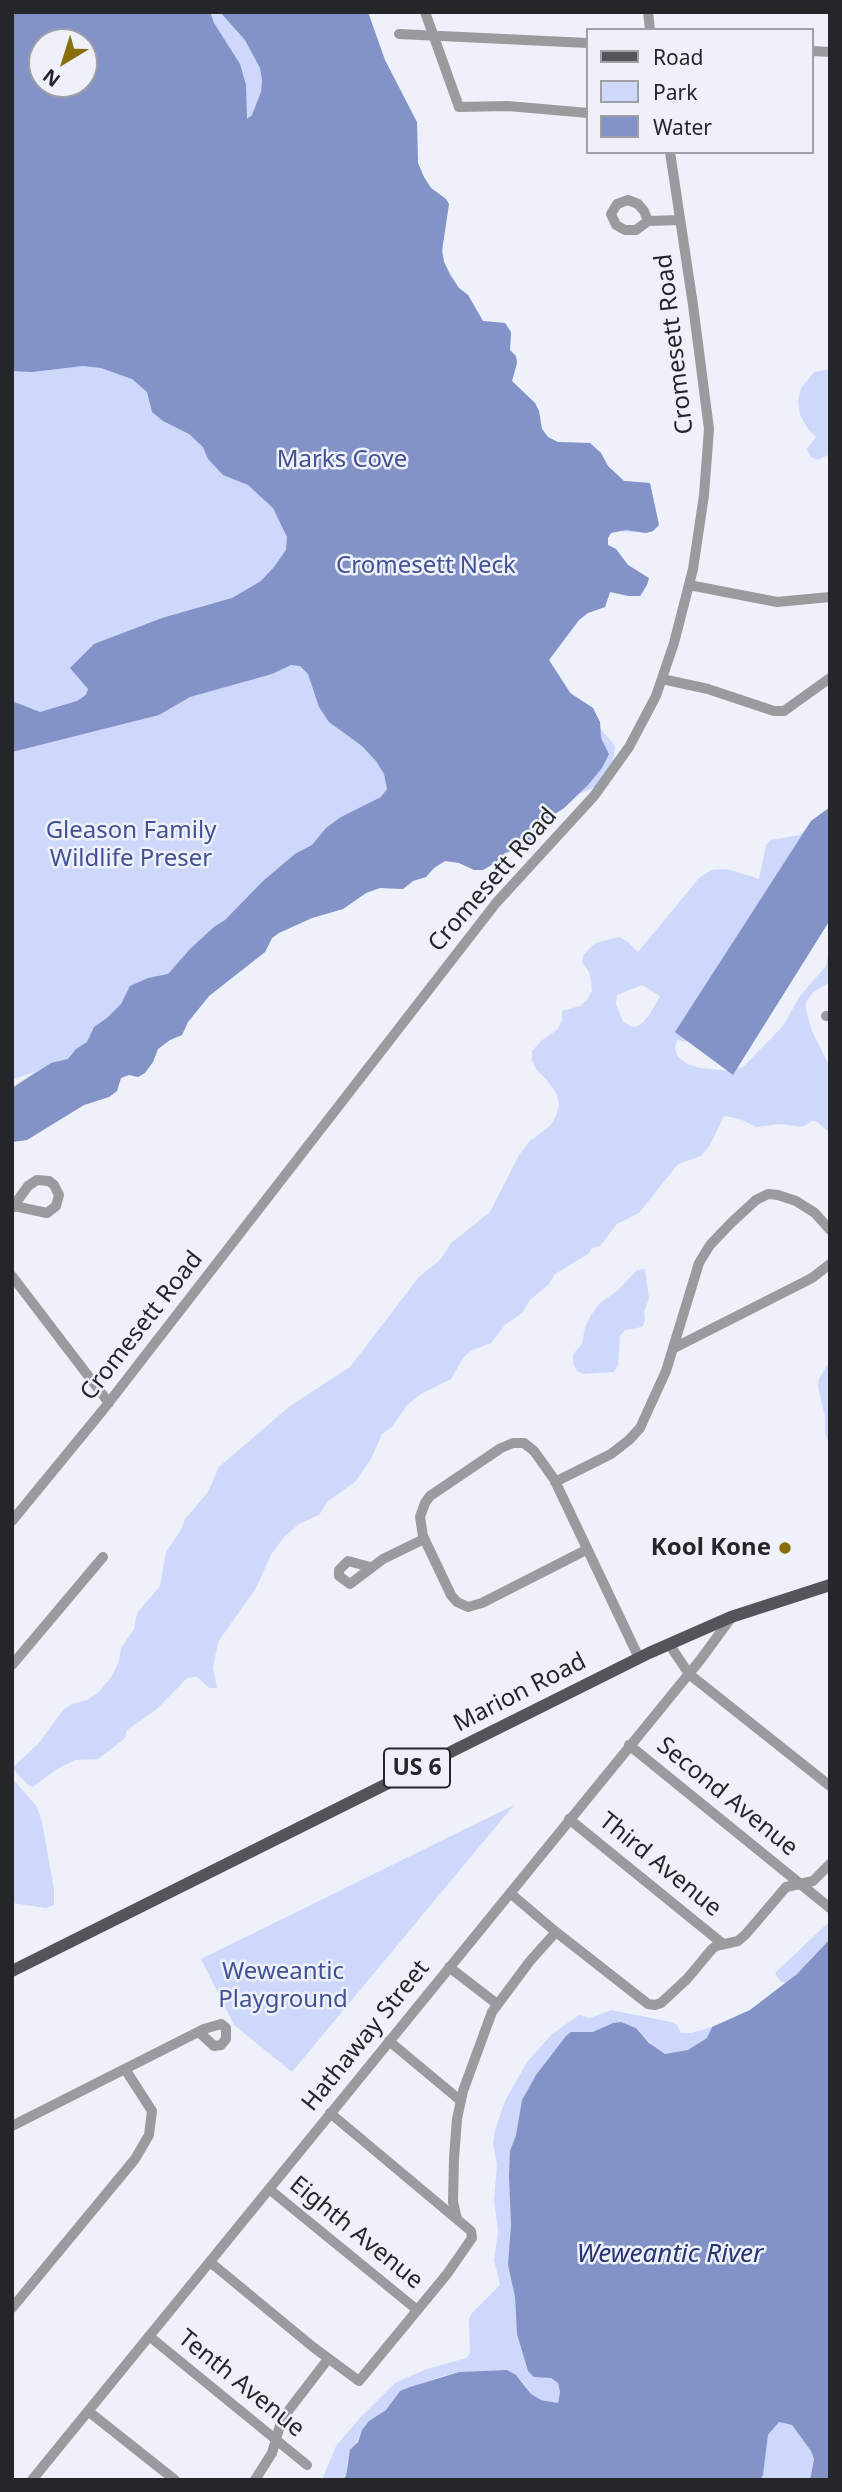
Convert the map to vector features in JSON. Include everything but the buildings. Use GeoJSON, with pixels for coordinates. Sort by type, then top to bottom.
{"type":"FeatureCollection","features":[{"type":"Feature","properties":{"kind":"main road","name":"Marion Road"},"geometry":{"type":"LineString","coordinates":[[12,1971],[639,1657],[731,1618],[830,1584]]}},
{"type":"Feature","properties":{"kind":"street"},"geometry":{"type":"LineString","coordinates":[[425,12],[459,107],[508,106],[586,113]]}},
{"type":"Feature","properties":{"kind":"street"},"geometry":{"type":"LineString","coordinates":[[399,34],[586,43]]}},
{"type":"Feature","properties":{"kind":"street","name":"Cromesett Road"},"geometry":{"type":"LineString","coordinates":[[12,1521],[109,1403],[496,903],[594,796],[629,747],[656,695],[674,643],[689,585],[704,495],[709,429],[702,364],[670,154]]}},
{"type":"Feature","properties":{"kind":"street"},"geometry":{"type":"LineString","coordinates":[[648,222],[680,220]]}},
{"type":"Feature","properties":{"kind":"street"},"geometry":{"type":"LineString","coordinates":[[689,585],[777,602],[830,597]]}},
{"type":"Feature","properties":{"kind":"street"},"geometry":{"type":"LineString","coordinates":[[662,679],[784,711],[830,678]]}},
{"type":"Feature","properties":{"kind":"street"},"geometry":{"type":"LineString","coordinates":[[37,1180],[49,1181],[59,1195],[56,1206],[47,1213],[13,1207],[28,1186],[37,1180]]}},
{"type":"Feature","properties":{"kind":"street"},"geometry":{"type":"LineString","coordinates":[[555,1482],[611,1454],[640,1428],[652,1407],[674,1348],[704,1255],[724,1230],[756,1200],[768,1194],[796,1201],[815,1213],[830,1230]]}},
{"type":"Feature","properties":{"kind":"street"},"geometry":{"type":"LineString","coordinates":[[674,1348],[812,1278],[830,1264]]}},
{"type":"Feature","properties":{"kind":"street"},"geometry":{"type":"LineString","coordinates":[[12,1276],[109,1403]]}},
{"type":"Feature","properties":{"kind":"street"},"geometry":{"type":"LineString","coordinates":[[586,1550],[482,1603],[468,1607],[457,1602],[451,1595],[424,1539],[420,1517],[430,1496],[501,1448],[513,1443],[524,1443],[534,1451],[555,1482],[639,1657]]}},
{"type":"Feature","properties":{"kind":"street"},"geometry":{"type":"LineString","coordinates":[[370,1567],[424,1539]]}},
{"type":"Feature","properties":{"kind":"street"},"geometry":{"type":"LineString","coordinates":[[12,1665],[103,1557]]}},
{"type":"Feature","properties":{"kind":"street","name":"Hathaway Street"},"geometry":{"type":"LineString","coordinates":[[32,2480],[689,1674],[731,1618]]}},
{"type":"Feature","properties":{"kind":"street"},"geometry":{"type":"LineString","coordinates":[[670,1644],[689,1674],[830,1786]]}},
{"type":"Feature","properties":{"kind":"street","name":"Second Avenue"},"geometry":{"type":"LineString","coordinates":[[629,1745],[830,1908]]}},
{"type":"Feature","properties":{"kind":"street","name":"Third Avenue"},"geometry":{"type":"LineString","coordinates":[[569,1819],[723,1944]]}},
{"type":"Feature","properties":{"kind":"street"},"geometry":{"type":"LineString","coordinates":[[510,1893],[648,2004],[661,2003],[687,1979],[712,1949],[738,1941],[786,1887],[813,1881],[830,1864]]}},
{"type":"Feature","properties":{"kind":"street"},"geometry":{"type":"LineString","coordinates":[[457,2219],[453,2202],[457,2119],[477,2050],[497,2004],[556,1932]]}},
{"type":"Feature","properties":{"kind":"street"},"geometry":{"type":"LineString","coordinates":[[449,1968],[497,2004]]}},
{"type":"Feature","properties":{"kind":"street"},"geometry":{"type":"LineString","coordinates":[[12,2126],[199,2032]]}},
{"type":"Feature","properties":{"kind":"street"},"geometry":{"type":"LineString","coordinates":[[390,2040],[461,2101]]}},
{"type":"Feature","properties":{"kind":"street"},"geometry":{"type":"LineString","coordinates":[[12,2308],[135,2159],[149,2136],[152,2111],[125,2069]]}},
{"type":"Feature","properties":{"kind":"street"},"geometry":{"type":"LineString","coordinates":[[210,2262],[328,2359],[359,2381],[447,2274],[472,2238],[471,2231],[330,2113]]}},
{"type":"Feature","properties":{"kind":"street","name":"Eighth Avenue"},"geometry":{"type":"LineString","coordinates":[[270,2189],[416,2309]]}},
{"type":"Feature","properties":{"kind":"street","name":"Tenth Avenue"},"geometry":{"type":"LineString","coordinates":[[149,2336],[307,2465]]}},
{"type":"Feature","properties":{"kind":"street"},"geometry":{"type":"LineString","coordinates":[[255,2480],[266,2465],[282,2419],[328,2359]]}},
{"type":"Feature","properties":{"kind":"street"},"geometry":{"type":"LineString","coordinates":[[88,2411],[175,2480]]}},
{"type":"Feature","properties":{"kind":"green space"},"geometry":{"type":"Polygon","coordinates":[[[197,12],[241,12],[271,69],[254,142],[197,12]]]}},
{"type":"Feature","properties":{"kind":"green space"},"geometry":{"type":"Polygon","coordinates":[[[417,122],[418,163],[431,188],[449,204],[442,240],[444,262],[483,321],[505,323],[511,332],[510,350],[516,356],[517,363],[512,381],[535,403],[542,429],[548,437],[557,442],[590,443],[624,481],[650,483],[659,525],[646,533],[618,531],[611,533],[608,538],[608,545],[616,549],[628,565],[649,578],[644,591],[640,596],[610,592],[605,607],[588,613],[579,620],[549,660],[572,694],[593,708],[600,728],[615,746],[612,768],[602,784],[579,794],[543,822],[533,845],[505,853],[483,870],[445,861],[426,877],[413,881],[403,889],[380,888],[366,893],[343,909],[312,918],[279,933],[272,938],[265,952],[209,996],[188,1022],[182,1035],[158,1049],[145,1073],[138,1077],[129,1075],[121,1078],[117,1091],[109,1097],[84,1105],[27,1140],[12,1142],[12,1088],[36,1071],[12,1080],[12,140],[412,324],[417,122]]]}},
{"type":"Feature","properties":{"kind":"green space"},"geometry":{"type":"Polygon","coordinates":[[[830,369],[830,454],[818,460],[811,457],[807,449],[816,437],[800,415],[798,400],[801,388],[814,372],[830,369]]]}},
{"type":"Feature","properties":{"kind":"green space"},"geometry":{"type":"Polygon","coordinates":[[[810,824],[694,1043],[677,1040],[675,1049],[678,1057],[687,1064],[700,1068],[730,1071],[743,1067],[783,1026],[800,996],[826,966],[830,944],[830,982],[813,992],[806,1002],[806,1010],[812,1031],[830,1067],[830,1133],[816,1121],[802,1127],[781,1124],[756,1127],[740,1119],[724,1116],[710,1145],[701,1156],[678,1164],[639,1213],[617,1224],[600,1246],[592,1248],[588,1254],[555,1274],[549,1284],[530,1300],[522,1313],[505,1325],[491,1343],[470,1351],[463,1358],[451,1379],[421,1394],[407,1405],[392,1427],[382,1434],[371,1459],[355,1482],[328,1501],[319,1515],[299,1524],[285,1536],[272,1553],[256,1588],[218,1642],[213,1668],[217,1688],[209,1688],[197,1677],[187,1678],[157,1709],[127,1730],[125,1738],[98,1759],[75,1760],[57,1769],[33,1787],[28,1785],[12,1768],[39,1743],[63,1710],[99,1692],[112,1676],[121,1648],[134,1629],[137,1613],[160,1586],[166,1552],[185,1519],[208,1492],[219,1467],[290,1406],[350,1367],[419,1277],[440,1260],[451,1243],[490,1212],[519,1155],[530,1141],[550,1126],[559,1106],[557,1094],[536,1069],[532,1051],[558,1029],[562,1011],[580,1006],[592,991],[589,972],[582,962],[583,956],[596,943],[619,937],[638,952],[699,878],[711,870],[727,869],[759,879],[766,845],[771,840],[800,835],[810,824]],[[642,985],[617,995],[616,1004],[623,1021],[636,1027],[650,1014],[660,996],[642,985]]]}},
{"type":"Feature","properties":{"kind":"green space"},"geometry":{"type":"Polygon","coordinates":[[[645,1269],[649,1299],[644,1312],[645,1321],[642,1327],[625,1330],[620,1336],[618,1365],[614,1372],[583,1374],[577,1371],[573,1354],[582,1344],[585,1327],[591,1315],[600,1303],[617,1291],[637,1270],[645,1269]]]}},
{"type":"Feature","properties":{"kind":"green space"},"geometry":{"type":"Polygon","coordinates":[[[830,1360],[830,1447],[825,1433],[825,1416],[818,1387],[819,1379],[830,1360]]]}},
{"type":"Feature","properties":{"kind":"green space"},"geometry":{"type":"Polygon","coordinates":[[[12,1778],[37,1807],[42,1822],[54,1889],[54,1905],[46,1908],[12,1903],[12,1778]]]}},
{"type":"Feature","properties":{"kind":"green space","name":"Weweantic Playground"},"geometry":{"type":"Polygon","coordinates":[[[514,1805],[292,2072],[234,2025],[201,1959],[514,1805]]]}},
{"type":"Feature","properties":{"kind":"green space"},"geometry":{"type":"Polygon","coordinates":[[[830,1921],[830,1939],[797,1974],[785,1983],[780,1981],[775,1973],[830,1921]]]}},
{"type":"Feature","properties":{"kind":"green space"},"geometry":{"type":"Polygon","coordinates":[[[611,2010],[671,2022],[677,2025],[681,2033],[712,2027],[707,2038],[688,2050],[671,2054],[665,2054],[654,2047],[636,2028],[571,2032],[536,2075],[522,2100],[516,2135],[510,2151],[511,2241],[508,2265],[515,2297],[516,2323],[534,2376],[551,2378],[558,2383],[558,2403],[541,2400],[531,2394],[522,2381],[507,2370],[459,2372],[440,2377],[400,2391],[386,2410],[369,2421],[362,2430],[347,2463],[343,2480],[322,2480],[336,2446],[395,2383],[424,2370],[466,2358],[470,2353],[469,2319],[500,2285],[494,2260],[498,2231],[494,2200],[497,2164],[493,2144],[505,2101],[527,2062],[552,2034],[579,2015],[590,2018],[611,2010]]]}},
{"type":"Feature","properties":{"kind":"green space"},"geometry":{"type":"Polygon","coordinates":[[[779,2422],[792,2425],[811,2451],[814,2459],[810,2480],[760,2480],[768,2435],[779,2422]]]}},
{"type":"Feature","properties":{"kind":"water"},"geometry":{"type":"Polygon","coordinates":[[[12,12],[210,12],[240,64],[246,85],[247,119],[252,115],[261,92],[260,68],[245,40],[220,12],[368,12],[385,60],[417,122],[418,163],[431,188],[449,204],[442,251],[450,275],[468,295],[483,321],[505,323],[511,332],[510,350],[516,356],[517,363],[512,381],[535,403],[542,429],[548,437],[558,442],[590,443],[624,481],[650,483],[659,525],[646,533],[626,530],[611,533],[608,545],[616,549],[628,565],[649,578],[647,585],[640,596],[610,592],[605,607],[588,613],[579,620],[549,660],[570,693],[593,708],[600,722],[601,738],[609,754],[588,785],[564,808],[543,822],[533,845],[505,853],[483,870],[445,861],[426,877],[413,881],[403,889],[380,888],[366,893],[343,909],[312,918],[279,933],[272,938],[265,952],[209,996],[188,1022],[182,1035],[158,1049],[145,1073],[138,1077],[129,1075],[121,1078],[117,1091],[109,1097],[84,1105],[27,1140],[12,1142],[12,1088],[51,1063],[68,1059],[76,1049],[87,1042],[94,1027],[121,1004],[130,986],[148,978],[168,974],[190,949],[225,920],[263,881],[295,854],[312,845],[326,828],[341,817],[381,797],[387,789],[384,774],[376,761],[362,746],[329,722],[319,707],[308,674],[300,666],[291,665],[272,674],[190,697],[159,715],[12,752],[12,701],[40,712],[77,701],[86,695],[88,689],[70,668],[94,644],[162,618],[232,598],[261,581],[274,567],[286,550],[287,537],[273,508],[248,485],[223,475],[208,459],[203,447],[189,434],[163,421],[152,412],[147,392],[132,379],[101,368],[83,366],[32,372],[12,371],[12,12]]]}},
{"type":"Feature","properties":{"kind":"water"},"geometry":{"type":"Polygon","coordinates":[[[830,807],[830,920],[733,1075],[675,1032],[811,821],[830,807]]]}},
{"type":"Feature","properties":{"kind":"water","name":"Weweantic River"},"geometry":{"type":"Polygon","coordinates":[[[830,1939],[830,2480],[810,2480],[814,2459],[811,2451],[792,2425],[779,2422],[768,2435],[760,2480],[343,2480],[350,2450],[358,2442],[362,2430],[369,2421],[386,2410],[400,2391],[410,2387],[459,2372],[507,2370],[516,2375],[531,2394],[541,2400],[558,2403],[558,2383],[551,2378],[534,2377],[528,2371],[517,2334],[515,2297],[508,2265],[511,2225],[509,2175],[510,2151],[516,2135],[522,2100],[536,2075],[566,2036],[571,2032],[593,2032],[621,2022],[636,2028],[649,2043],[665,2054],[688,2050],[707,2038],[712,2027],[750,2010],[797,1974],[830,1939]]]}},
{"type":"Feature","properties":{"kind":"place","name":"Kool Kone"},"geometry":{"type":"Point","coordinates":[785,1548]}},
{"type":"Feature","properties":{"kind":"park label","name":"Marks Cove"},"geometry":{"type":"Point","coordinates":[342,460]}},
{"type":"Feature","properties":{"kind":"park label","name":"Cromesett Neck"},"geometry":{"type":"Point","coordinates":[426,566]}},
{"type":"Feature","properties":{"kind":"park label","name":"Gleason Family Wildlife Preser"},"geometry":{"type":"Point","coordinates":[131,845]}}]}
